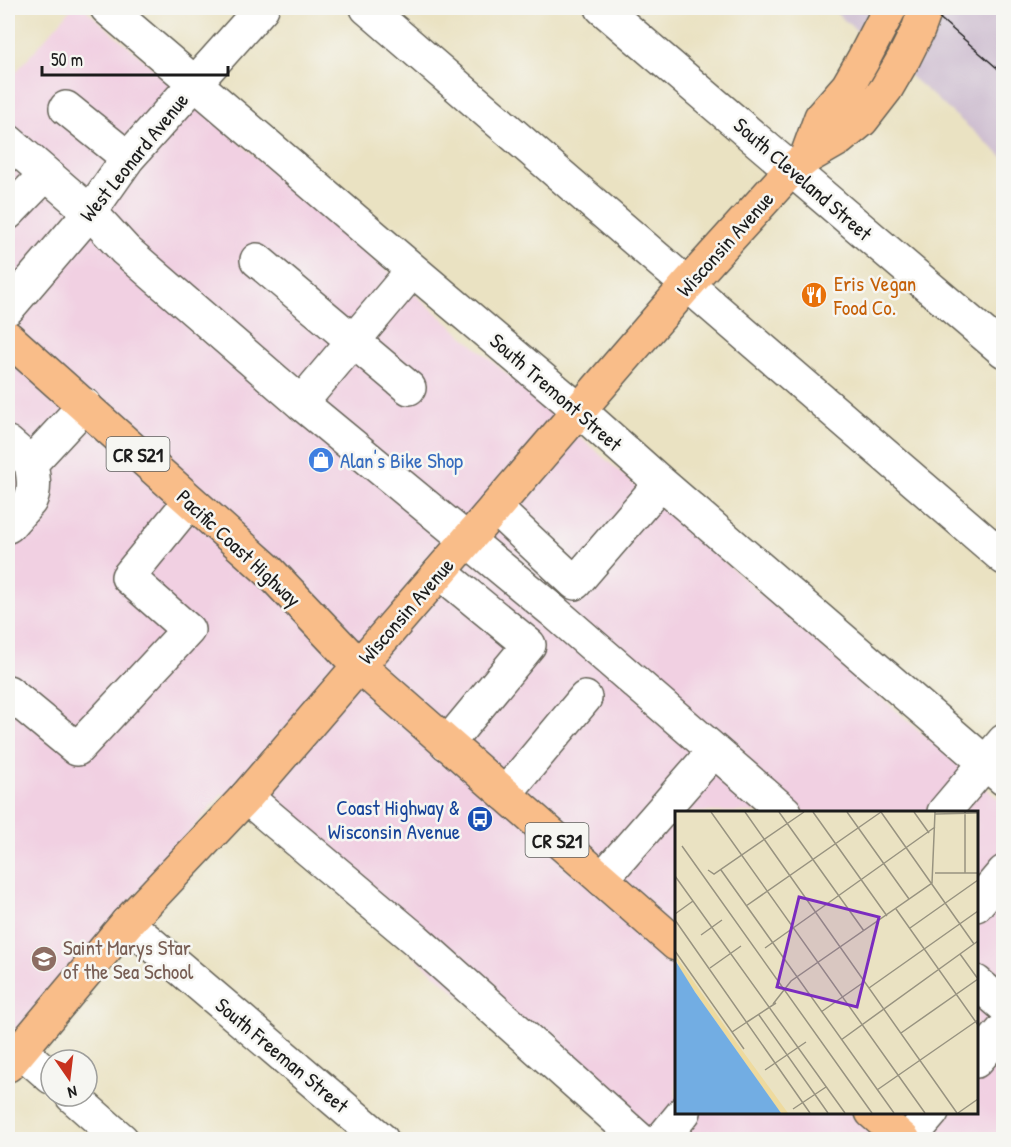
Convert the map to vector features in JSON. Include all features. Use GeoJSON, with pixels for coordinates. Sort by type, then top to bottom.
{"type":"FeatureCollection","features":[{"type":"Feature","properties":{"kind":"main road","name":"Wisconsin Avenue"},"geometry":{"type":"LineString","coordinates":[[799,164],[821,117],[848,86],[890,8]]}},
{"type":"Feature","properties":{"kind":"main road","name":"Wisconsin Avenue"},"geometry":{"type":"LineString","coordinates":[[14,1058],[127,923],[246,797],[687,285],[799,164],[839,139],[862,120],[886,89],[904,58],[926,8]]}},
{"type":"Feature","properties":{"kind":"main road","name":"Pacific Coast Highway"},"geometry":{"type":"LineString","coordinates":[[8,338],[269,571],[359,666]]}},
{"type":"Feature","properties":{"kind":"main road","name":"CR S21"},"geometry":{"type":"LineString","coordinates":[[359,666],[675,943]]}},
{"type":"Feature","properties":{"kind":"main road"},"geometry":{"type":"LineString","coordinates":[[873,1114],[906,1140]]}},
{"type":"Feature","properties":{"kind":"street","name":"South Tremont Street"},"geometry":{"type":"LineString","coordinates":[[107,8],[579,410],[661,483],[997,761]]}},
{"type":"Feature","properties":{"kind":"street","name":"West Leonard Avenue"},"geometry":{"type":"LineString","coordinates":[[8,308],[90,212],[128,158],[262,8]]}},
{"type":"Feature","properties":{"kind":"street"},"geometry":{"type":"LineString","coordinates":[[367,8],[1004,558]]}},
{"type":"Feature","properties":{"kind":"street","name":"South Cleveland Street"},"geometry":{"type":"LineString","coordinates":[[602,8],[799,164],[1004,351]]}},
{"type":"Feature","properties":{"kind":"street"},"geometry":{"type":"LineString","coordinates":[[66,108],[128,158]]}},
{"type":"Feature","properties":{"kind":"street"},"geometry":{"type":"LineString","coordinates":[[8,141],[90,212],[125,250],[301,403],[552,610],[784,811]]}},
{"type":"Feature","properties":{"kind":"street"},"geometry":{"type":"LineString","coordinates":[[8,213],[46,174]]}},
{"type":"Feature","properties":{"kind":"street"},"geometry":{"type":"LineString","coordinates":[[257,260],[410,388]]}},
{"type":"Feature","properties":{"kind":"street"},"geometry":{"type":"LineString","coordinates":[[301,403],[413,270]]}},
{"type":"Feature","properties":{"kind":"street"},"geometry":{"type":"LineString","coordinates":[[8,526],[33,496],[34,484],[19,453],[85,405]]}},
{"type":"Feature","properties":{"kind":"street"},"geometry":{"type":"LineString","coordinates":[[552,610],[661,483]]}},
{"type":"Feature","properties":{"kind":"street"},"geometry":{"type":"LineString","coordinates":[[8,692],[77,749],[188,630],[128,577],[190,501]]}},
{"type":"Feature","properties":{"kind":"street"},"geometry":{"type":"LineString","coordinates":[[495,508],[575,583]]}},
{"type":"Feature","properties":{"kind":"street"},"geometry":{"type":"LineString","coordinates":[[440,572],[529,645],[442,740]]}},
{"type":"Feature","properties":{"kind":"street"},"geometry":{"type":"LineString","coordinates":[[505,794],[585,698]]}},
{"type":"Feature","properties":{"kind":"street"},"geometry":{"type":"LineString","coordinates":[[602,879],[714,751]]}},
{"type":"Feature","properties":{"kind":"street"},"geometry":{"type":"LineString","coordinates":[[946,811],[997,761]]}},
{"type":"Feature","properties":{"kind":"street"},"geometry":{"type":"LineString","coordinates":[[246,797],[416,940],[640,1140]]}},
{"type":"Feature","properties":{"kind":"street"},"geometry":{"type":"LineString","coordinates":[[978,903],[1004,872]]}},
{"type":"Feature","properties":{"kind":"street","name":"South Freeman Street"},"geometry":{"type":"LineString","coordinates":[[127,923],[382,1140]]}},
{"type":"Feature","properties":{"kind":"street"},"geometry":{"type":"LineString","coordinates":[[978,1059],[1004,1029]]}},
{"type":"Feature","properties":{"kind":"street"},"geometry":{"type":"LineString","coordinates":[[14,1058],[39,1071]]}},
{"type":"Feature","properties":{"kind":"street"},"geometry":{"type":"LineString","coordinates":[[86,1108],[122,1140]]}},
{"type":"Feature","properties":{"kind":"street"},"geometry":{"type":"LineString","coordinates":[[661,1140],[683,1114]]}},
{"type":"Feature","properties":{"kind":"street"},"geometry":{"type":"LineString","coordinates":[[906,1140],[931,1114]]}},
{"type":"Feature","properties":{"kind":"shaded area"},"geometry":{"type":"Polygon","coordinates":[[[72,8],[84,8],[1003,803],[1003,1139],[628,1139],[223,793],[8,1044],[8,81],[72,8]]]}},
{"type":"Feature","properties":{"kind":"shaded area"},"geometry":{"type":"Polygon","coordinates":[[[830,8],[1003,8],[1003,157],[923,87],[830,8]]]}},
{"type":"Feature","properties":{"kind":"tram line"},"geometry":{"type":"LineString","coordinates":[[928,8],[1004,74]]}},
{"type":"Feature","properties":{"kind":"railway"},"geometry":{"type":"LineString","coordinates":[[995,8],[1004,15]]}},
{"type":"Feature","properties":{"kind":"place","name":"Eris Vegan Food Co."},"geometry":{"type":"Point","coordinates":[814,295]}},
{"type":"Feature","properties":{"kind":"place","name":"Alan's Bike Shop"},"geometry":{"type":"Point","coordinates":[321,460]}},
{"type":"Feature","properties":{"kind":"place","name":"Coast Highway & Wisconsin Avenue"},"geometry":{"type":"Point","coordinates":[480,819]}},
{"type":"Feature","properties":{"kind":"place","name":"Saint Marys Star of the Sea School"},"geometry":{"type":"Point","coordinates":[44,959]}}]}
